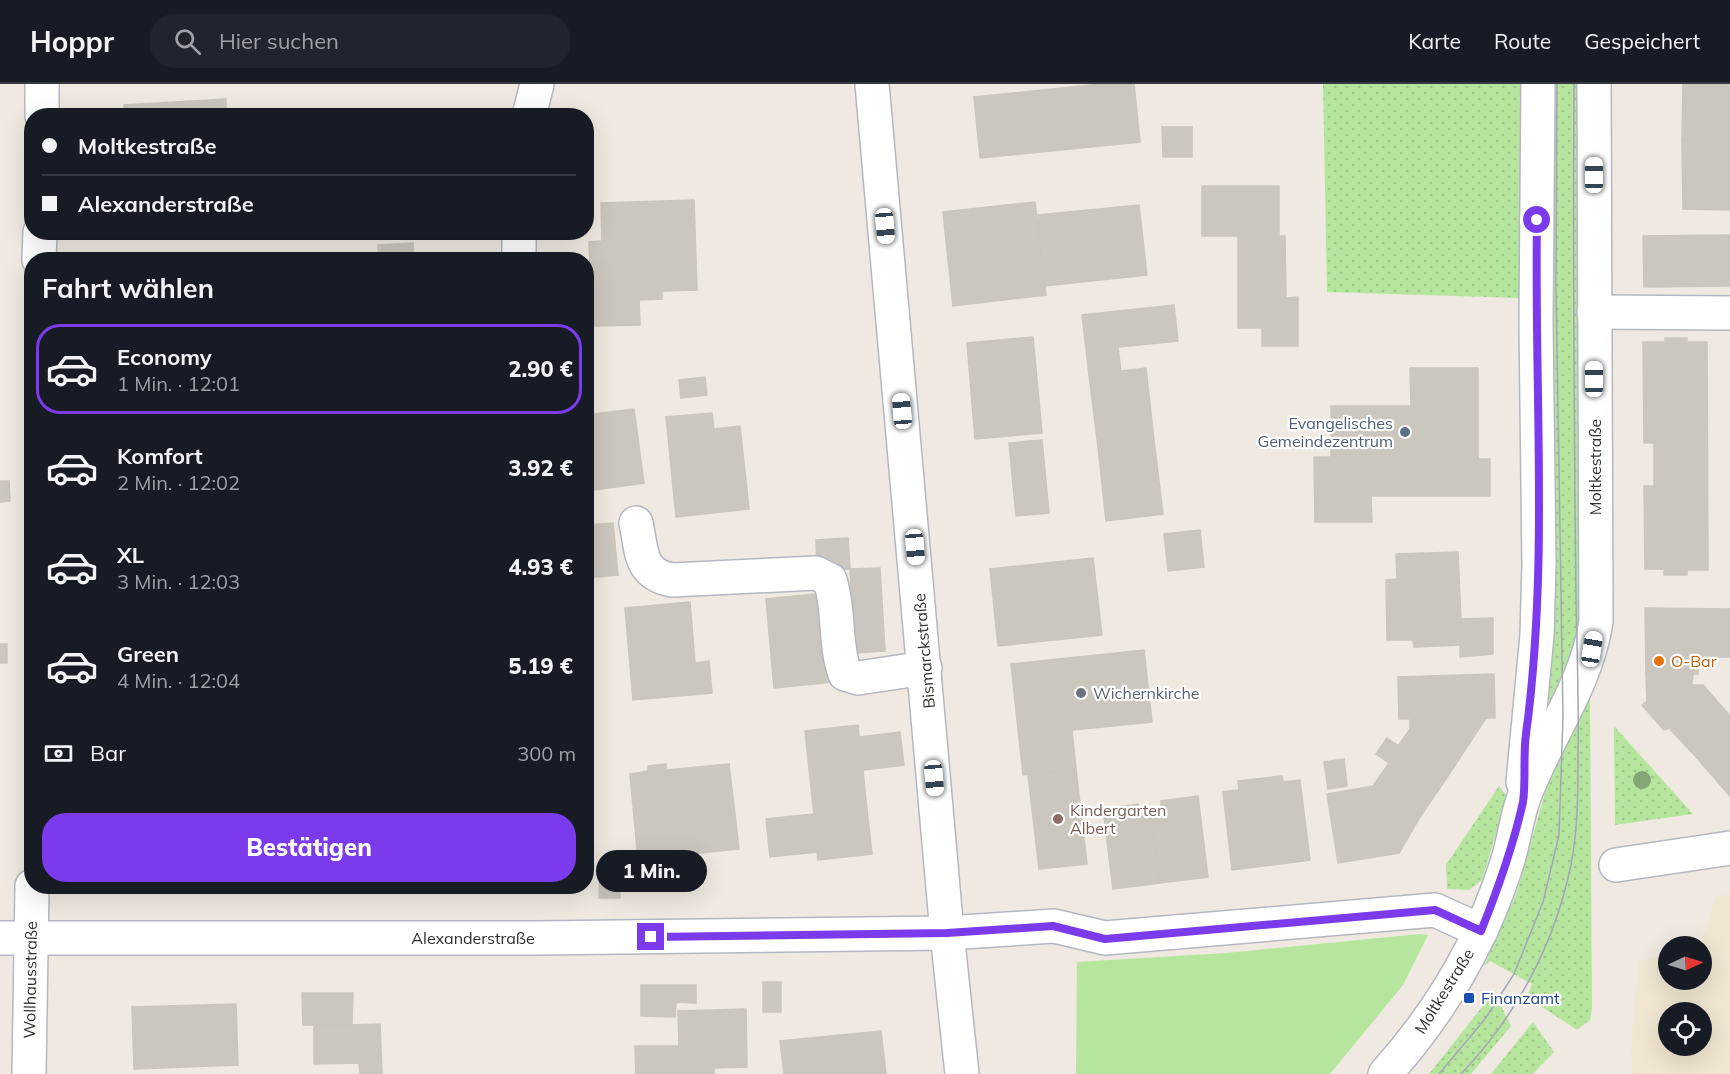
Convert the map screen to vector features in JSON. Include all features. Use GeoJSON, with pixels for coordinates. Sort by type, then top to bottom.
{"type":"FeatureCollection","features":[{"type":"Feature","properties":{"kind":"street"},"geometry":{"type":"LineString","coordinates":[[42,84],[42,108]]}},
{"type":"Feature","properties":{"kind":"street"},"geometry":{"type":"LineString","coordinates":[[531,108],[537,84]]}},
{"type":"Feature","properties":{"kind":"street","name":"Bismarckstraße"},"geometry":{"type":"LineString","coordinates":[[872,84],[947,933],[962,1074]]}},
{"type":"Feature","properties":{"kind":"street","name":"Moltkestraße"},"geometry":{"type":"LineString","coordinates":[[1523,799],[1522,768],[1537,635],[1539,564],[1536,322],[1538,84]]}},
{"type":"Feature","properties":{"kind":"street","name":"Moltkestraße"},"geometry":{"type":"LineString","coordinates":[[1385,1074],[1457,978],[1481,931],[1507,863],[1523,799],[1592,649],[1596,622],[1594,84]]}},
{"type":"Feature","properties":{"kind":"street"},"geometry":{"type":"LineString","coordinates":[[1594,312],[1730,313]]}},
{"type":"Feature","properties":{"kind":"street"},"geometry":{"type":"LineString","coordinates":[[636,523],[644,563],[657,578],[672,580],[816,573],[830,580],[834,594],[837,652],[845,674],[858,678],[925,668]]}},
{"type":"Feature","properties":{"kind":"street"},"geometry":{"type":"LineString","coordinates":[[1616,865],[1730,848]]}},
{"type":"Feature","properties":{"kind":"street","name":"Wollhausstraße"},"geometry":{"type":"LineString","coordinates":[[29,894],[15,939],[29,1074]]}},
{"type":"Feature","properties":{"kind":"street","name":"Alexanderstraße"},"geometry":{"type":"LineString","coordinates":[[15,939],[537,938],[947,933],[1053,926],[1105,939],[1435,910],[1481,931]]}},
{"type":"Feature","properties":{"kind":"shaded area"},"geometry":{"type":"Polygon","coordinates":[[[1730,894],[1730,1074],[1633,1074],[1631,1052],[1638,962],[1658,956],[1658,990],[1712,990],[1712,936],[1704,936],[1716,897],[1730,894]]]}},
{"type":"Feature","properties":{"kind":"green space"},"geometry":{"type":"Polygon","coordinates":[[[1323,84],[1521,84],[1521,298],[1327,292],[1323,84]]]}},
{"type":"Feature","properties":{"kind":"green space"},"geometry":{"type":"Polygon","coordinates":[[[1550,84],[1585,84],[1587,622],[1556,702],[1548,706],[1543,704],[1550,84]]]}},
{"type":"Feature","properties":{"kind":"green space"},"geometry":{"type":"Polygon","coordinates":[[[1590,699],[1592,1008],[1590,1020],[1577,1030],[1542,1007],[1528,994],[1532,984],[1490,961],[1484,966],[1517,892],[1554,761],[1590,699]]]}},
{"type":"Feature","properties":{"kind":"green space"},"geometry":{"type":"Polygon","coordinates":[[[1614,726],[1693,814],[1615,825],[1614,726]]]}},
{"type":"Feature","properties":{"kind":"green space"},"geometry":{"type":"Polygon","coordinates":[[[1499,786],[1507,797],[1482,880],[1469,890],[1447,889],[1446,865],[1499,786]]]}},
{"type":"Feature","properties":{"kind":"green space"},"geometry":{"type":"Polygon","coordinates":[[[1428,935],[1403,985],[1330,1074],[1076,1074],[1077,962],[1226,953],[1428,935]]]}},
{"type":"Feature","properties":{"kind":"green space"},"geometry":{"type":"Polygon","coordinates":[[[1494,992],[1511,1026],[1471,1074],[1429,1074],[1494,992]]]}},
{"type":"Feature","properties":{"kind":"green space"},"geometry":{"type":"Polygon","coordinates":[[[1533,1022],[1554,1052],[1533,1074],[1491,1074],[1533,1022]]]}},
{"type":"Feature","properties":{"kind":"building"},"geometry":{"type":"Polygon","coordinates":[[[1101,84],[1134,84],[1140,142],[980,158],[974,97],[1101,84]]]}},
{"type":"Feature","properties":{"kind":"building"},"geometry":{"type":"Polygon","coordinates":[[[1683,84],[1730,84],[1730,140],[1682,140],[1683,84]]]}},
{"type":"Feature","properties":{"kind":"building"},"geometry":{"type":"Polygon","coordinates":[[[226,99],[226,108],[124,108],[124,105],[226,99]]]}},
{"type":"Feature","properties":{"kind":"building"},"geometry":{"type":"Polygon","coordinates":[[[1162,127],[1192,127],[1192,157],[1163,157],[1162,127]]]}},
{"type":"Feature","properties":{"kind":"building"},"geometry":{"type":"Polygon","coordinates":[[[1682,140],[1730,140],[1730,210],[1683,209],[1682,140]]]}},
{"type":"Feature","properties":{"kind":"building"},"geometry":{"type":"Polygon","coordinates":[[[1202,186],[1279,186],[1279,236],[1202,236],[1202,186]]]}},
{"type":"Feature","properties":{"kind":"building"},"geometry":{"type":"Polygon","coordinates":[[[694,200],[697,290],[662,291],[662,299],[639,300],[640,325],[594,326],[594,252],[589,252],[589,242],[602,241],[601,203],[694,200]]]}},
{"type":"Feature","properties":{"kind":"building"},"geometry":{"type":"Polygon","coordinates":[[[1035,202],[1046,295],[953,306],[943,212],[1035,202]]]}},
{"type":"Feature","properties":{"kind":"building"},"geometry":{"type":"Polygon","coordinates":[[[1139,205],[1147,275],[1044,286],[1038,215],[1139,205]]]}},
{"type":"Feature","properties":{"kind":"building"},"geometry":{"type":"Polygon","coordinates":[[[1730,235],[1730,286],[1644,287],[1643,236],[1730,235]]]}},
{"type":"Feature","properties":{"kind":"building"},"geometry":{"type":"Polygon","coordinates":[[[1238,236],[1285,236],[1286,298],[1298,297],[1298,346],[1262,346],[1262,328],[1238,328],[1238,236]]]}},
{"type":"Feature","properties":{"kind":"building"},"geometry":{"type":"Polygon","coordinates":[[[413,243],[414,252],[378,252],[378,245],[413,243]]]}},
{"type":"Feature","properties":{"kind":"building"},"geometry":{"type":"Polygon","coordinates":[[[1174,305],[1178,341],[1118,347],[1121,372],[1089,375],[1082,315],[1174,305]]]}},
{"type":"Feature","properties":{"kind":"building"},"geometry":{"type":"Polygon","coordinates":[[[1033,337],[1042,433],[975,439],[967,343],[1033,337]]]}},
{"type":"Feature","properties":{"kind":"building"},"geometry":{"type":"Polygon","coordinates":[[[1665,338],[1687,338],[1687,342],[1707,342],[1708,570],[1687,570],[1687,575],[1664,575],[1664,569],[1645,569],[1644,486],[1654,486],[1654,443],[1644,443],[1643,342],[1665,342],[1665,338]]]}},
{"type":"Feature","properties":{"kind":"building"},"geometry":{"type":"Polygon","coordinates":[[[1146,368],[1154,440],[1098,447],[1089,375],[1146,368]]]}},
{"type":"Feature","properties":{"kind":"building","name":"Evangelisches Gemeindezentrum"},"geometry":{"type":"Polygon","coordinates":[[[1410,368],[1478,368],[1478,459],[1490,459],[1490,496],[1371,496],[1372,522],[1315,522],[1314,457],[1331,457],[1331,406],[1411,406],[1410,368]]]}},
{"type":"Feature","properties":{"kind":"building"},"geometry":{"type":"Polygon","coordinates":[[[705,377],[707,395],[681,398],[679,380],[705,377]]]}},
{"type":"Feature","properties":{"kind":"building"},"geometry":{"type":"Polygon","coordinates":[[[634,409],[644,483],[594,490],[594,414],[634,409]]]}},
{"type":"Feature","properties":{"kind":"building"},"geometry":{"type":"Polygon","coordinates":[[[712,413],[714,429],[740,426],[749,509],[676,517],[666,417],[712,413]]]}},
{"type":"Feature","properties":{"kind":"building"},"geometry":{"type":"Polygon","coordinates":[[[1042,440],[1049,513],[1016,516],[1009,443],[1042,440]]]}},
{"type":"Feature","properties":{"kind":"building"},"geometry":{"type":"Polygon","coordinates":[[[1154,440],[1163,514],[1106,521],[1098,447],[1154,440]]]}},
{"type":"Feature","properties":{"kind":"building"},"geometry":{"type":"Polygon","coordinates":[[[0,481],[9,481],[10,501],[0,502],[0,481]]]}},
{"type":"Feature","properties":{"kind":"building"},"geometry":{"type":"Polygon","coordinates":[[[613,523],[618,575],[594,577],[594,524],[613,523]]]}},
{"type":"Feature","properties":{"kind":"building"},"geometry":{"type":"Polygon","coordinates":[[[1200,530],[1204,567],[1168,571],[1164,534],[1200,530]]]}},
{"type":"Feature","properties":{"kind":"building"},"geometry":{"type":"Polygon","coordinates":[[[848,538],[850,569],[817,571],[816,540],[848,538]]]}},
{"type":"Feature","properties":{"kind":"building"},"geometry":{"type":"Polygon","coordinates":[[[1458,552],[1462,645],[1414,647],[1413,640],[1387,640],[1386,580],[1397,579],[1396,554],[1458,552]]]}},
{"type":"Feature","properties":{"kind":"building"},"geometry":{"type":"Polygon","coordinates":[[[1093,558],[1102,635],[998,646],[990,569],[1093,558]]]}},
{"type":"Feature","properties":{"kind":"building"},"geometry":{"type":"Polygon","coordinates":[[[880,568],[885,651],[854,653],[850,569],[880,568]]]}},
{"type":"Feature","properties":{"kind":"building"},"geometry":{"type":"Polygon","coordinates":[[[825,593],[833,682],[774,688],[766,599],[825,593]]]}},
{"type":"Feature","properties":{"kind":"building"},"geometry":{"type":"Polygon","coordinates":[[[690,602],[695,663],[709,661],[712,693],[633,700],[625,608],[690,602]]]}},
{"type":"Feature","properties":{"kind":"building"},"geometry":{"type":"Polygon","coordinates":[[[1645,608],[1730,609],[1730,657],[1698,657],[1698,674],[1646,675],[1645,608]]]}},
{"type":"Feature","properties":{"kind":"building"},"geometry":{"type":"Polygon","coordinates":[[[1493,618],[1493,654],[1460,657],[1461,619],[1493,618]]]}},
{"type":"Feature","properties":{"kind":"building"},"geometry":{"type":"Polygon","coordinates":[[[0,644],[7,644],[7,663],[0,663],[0,644]]]}},
{"type":"Feature","properties":{"kind":"building","name":"Wichernkirche"},"geometry":{"type":"Polygon","coordinates":[[[1144,650],[1152,722],[1072,730],[1076,769],[1023,775],[1011,664],[1144,650]]]}},
{"type":"Feature","properties":{"kind":"building"},"geometry":{"type":"Polygon","coordinates":[[[1494,674],[1495,718],[1399,719],[1398,677],[1494,674]]]}},
{"type":"Feature","properties":{"kind":"building"},"geometry":{"type":"Polygon","coordinates":[[[1693,674],[1692,685],[1703,685],[1730,716],[1730,729],[1697,758],[1669,728],[1664,730],[1642,705],[1647,701],[1646,675],[1693,674]]]}},
{"type":"Feature","properties":{"kind":"building"},"geometry":{"type":"Polygon","coordinates":[[[1410,718],[1486,718],[1446,779],[1398,746],[1410,729],[1410,718]]]}},
{"type":"Feature","properties":{"kind":"building"},"geometry":{"type":"Polygon","coordinates":[[[858,725],[859,737],[900,732],[904,765],[863,770],[865,791],[812,797],[805,731],[858,725]]]}},
{"type":"Feature","properties":{"kind":"building"},"geometry":{"type":"Polygon","coordinates":[[[1730,729],[1730,796],[1697,758],[1730,729]]]}},
{"type":"Feature","properties":{"kind":"building"},"geometry":{"type":"Polygon","coordinates":[[[1387,738],[1446,779],[1420,817],[1373,786],[1389,763],[1376,754],[1387,738]]]}},
{"type":"Feature","properties":{"kind":"building"},"geometry":{"type":"Polygon","coordinates":[[[1344,759],[1347,786],[1328,789],[1324,762],[1344,759]]]}},
{"type":"Feature","properties":{"kind":"building"},"geometry":{"type":"Polygon","coordinates":[[[666,764],[666,770],[729,764],[739,849],[638,859],[630,774],[648,771],[648,766],[666,764]]]}},
{"type":"Feature","properties":{"kind":"building","name":"Kindergarten Albert"},"geometry":{"type":"Polygon","coordinates":[[[1076,769],[1087,864],[1039,869],[1028,775],[1076,769]]]}},
{"type":"Feature","properties":{"kind":"building"},"geometry":{"type":"Polygon","coordinates":[[[1282,776],[1283,782],[1300,780],[1310,860],[1232,870],[1223,792],[1239,790],[1238,781],[1282,776]]]}},
{"type":"Feature","properties":{"kind":"building"},"geometry":{"type":"Polygon","coordinates":[[[1373,786],[1420,817],[1399,853],[1338,863],[1327,794],[1373,786]]]}},
{"type":"Feature","properties":{"kind":"building"},"geometry":{"type":"Polygon","coordinates":[[[865,791],[872,854],[818,860],[817,852],[770,857],[766,819],[814,814],[812,797],[865,791]]]}},
{"type":"Feature","properties":{"kind":"building"},"geometry":{"type":"Polygon","coordinates":[[[1198,796],[1208,877],[1160,883],[1150,814],[1162,813],[1161,801],[1198,796]]]}},
{"type":"Feature","properties":{"kind":"building"},"geometry":{"type":"Polygon","coordinates":[[[1138,804],[1139,815],[1150,814],[1160,883],[1113,889],[1103,809],[1138,804]]]}},
{"type":"Feature","properties":{"kind":"building"},"geometry":{"type":"Polygon","coordinates":[[[617,867],[620,898],[599,898],[600,869],[617,867]]]}},
{"type":"Feature","properties":{"kind":"building"},"geometry":{"type":"Polygon","coordinates":[[[763,982],[781,982],[781,1012],[763,1012],[763,982]]]}},
{"type":"Feature","properties":{"kind":"building"},"geometry":{"type":"Polygon","coordinates":[[[641,985],[696,985],[696,1003],[676,1002],[675,1017],[641,1016],[641,985]]]}},
{"type":"Feature","properties":{"kind":"building"},"geometry":{"type":"Polygon","coordinates":[[[302,993],[353,993],[352,1025],[303,1025],[302,993]]]}},
{"type":"Feature","properties":{"kind":"building"},"geometry":{"type":"Polygon","coordinates":[[[236,1004],[238,1065],[134,1069],[132,1007],[236,1004]]]}},
{"type":"Feature","properties":{"kind":"building"},"geometry":{"type":"Polygon","coordinates":[[[746,1009],[747,1067],[714,1068],[714,1074],[636,1074],[635,1046],[679,1046],[678,1011],[746,1009]]]}},
{"type":"Feature","properties":{"kind":"building"},"geometry":{"type":"Polygon","coordinates":[[[380,1024],[382,1074],[360,1074],[359,1063],[314,1064],[314,1026],[380,1024]]]}},
{"type":"Feature","properties":{"kind":"building"},"geometry":{"type":"Polygon","coordinates":[[[881,1031],[886,1074],[784,1074],[780,1041],[881,1031]]]}},
{"type":"Feature","properties":{"kind":"tram line"},"geometry":{"type":"LineString","coordinates":[[1439,1074],[1485,1019],[1514,974],[1543,902],[1559,835],[1563,716],[1556,286],[1557,84]]}},
{"type":"Feature","properties":{"kind":"tram line"},"geometry":{"type":"LineString","coordinates":[[1461,1074],[1498,1030],[1528,983],[1540,958],[1560,906],[1568,878],[1576,833],[1578,716],[1574,405],[1574,84]]}},
{"type":"Feature","properties":{"kind":"place","name":"Evangelisches Gemeindezentrum"},"geometry":{"type":"Point","coordinates":[1405,432]}},
{"type":"Feature","properties":{"kind":"place","name":"O-Bar"},"geometry":{"type":"Point","coordinates":[1659,661]}},
{"type":"Feature","properties":{"kind":"place","name":"Wichernkirche"},"geometry":{"type":"Point","coordinates":[1081,693]}},
{"type":"Feature","properties":{"kind":"place","name":"Kindergarten Albert"},"geometry":{"type":"Point","coordinates":[1058,819]}},
{"type":"Feature","properties":{"kind":"place","name":"Finanzamt"},"geometry":{"type":"Point","coordinates":[1469,998]}},
{"type":"Feature","properties":{"kind":"route"},"geometry":{"type":"LineString","coordinates":[[651,937],[947,933],[1053,926],[1105,939],[1435,910],[1481,931],[1507,863],[1523,799],[1522,768],[1537,635],[1539,564],[1537,220]]}}]}
